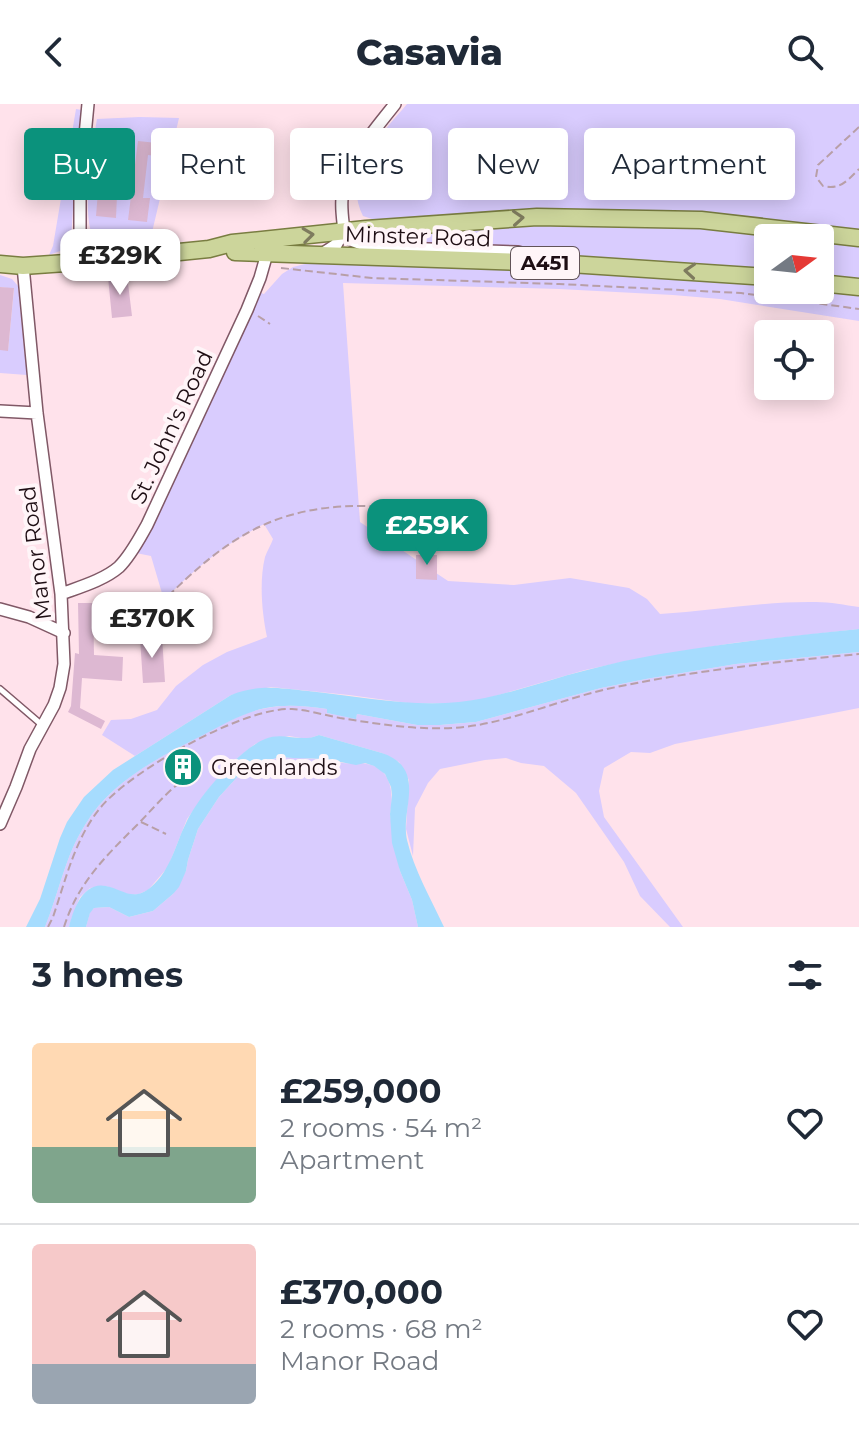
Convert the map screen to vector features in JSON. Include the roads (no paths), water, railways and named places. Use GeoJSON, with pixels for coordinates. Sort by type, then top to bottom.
{"type":"FeatureCollection","features":[{"type":"Feature","properties":{"kind":"main road","name":"Minster Road"},"geometry":{"type":"LineString","coordinates":[[268,253],[344,231],[537,217],[701,220],[859,238]]}},
{"type":"Feature","properties":{"kind":"main road","name":"Minster Road"},"geometry":{"type":"LineString","coordinates":[[0,264],[23,266],[80,262],[209,249],[232,243],[268,253],[555,263],[754,276]]}},
{"type":"Feature","properties":{"kind":"main road"},"geometry":{"type":"LineString","coordinates":[[834,284],[859,287]]}},
{"type":"Feature","properties":{"kind":"street"},"geometry":{"type":"LineString","coordinates":[[80,262],[80,188],[88,104]]}},
{"type":"Feature","properties":{"kind":"street"},"geometry":{"type":"LineString","coordinates":[[322,254],[336,245],[344,231],[342,200],[345,180],[361,149],[395,104]]}},
{"type":"Feature","properties":{"kind":"street"},"geometry":{"type":"LineString","coordinates":[[344,231],[351,240],[370,247],[518,252],[555,263]]}},
{"type":"Feature","properties":{"kind":"street","name":"St. John's Road"},"geometry":{"type":"LineString","coordinates":[[61,594],[117,568],[131,552],[147,525],[247,310],[268,253]]}},
{"type":"Feature","properties":{"kind":"street","name":"Manor Road"},"geometry":{"type":"LineString","coordinates":[[0,824],[30,749],[54,705],[64,664],[61,594],[37,413],[23,266]]}},
{"type":"Feature","properties":{"kind":"street"},"geometry":{"type":"LineString","coordinates":[[0,411],[37,413]]}},
{"type":"Feature","properties":{"kind":"street"},"geometry":{"type":"LineString","coordinates":[[0,609],[29,617],[64,633]]}},
{"type":"Feature","properties":{"kind":"lane"},"geometry":{"type":"LineString","coordinates":[[0,689],[43,726]]}},
{"type":"Feature","properties":{"kind":"water"},"geometry":{"type":"Polygon","coordinates":[[[859,629],[859,652],[736,664],[646,679],[476,722],[417,725],[357,714],[356,719],[327,713],[327,709],[296,706],[250,712],[138,771],[109,795],[78,837],[45,927],[26,927],[40,899],[67,822],[84,797],[113,770],[231,695],[269,688],[402,702],[459,702],[653,655],[859,629]]]}},
{"type":"Feature","properties":{"kind":"water"},"geometry":{"type":"Polygon","coordinates":[[[319,735],[382,753],[396,760],[404,769],[409,791],[407,840],[418,873],[444,927],[418,927],[392,843],[392,795],[385,774],[365,763],[356,765],[325,759],[280,757],[248,767],[219,797],[198,829],[179,887],[153,911],[129,917],[109,907],[94,908],[86,927],[69,927],[76,905],[91,888],[106,886],[128,894],[139,894],[158,880],[200,800],[243,753],[270,737],[307,738],[319,735]]]}},
{"type":"Feature","properties":{"kind":"place","name":"Greenlands"},"geometry":{"type":"Point","coordinates":[183,767]}}]}
